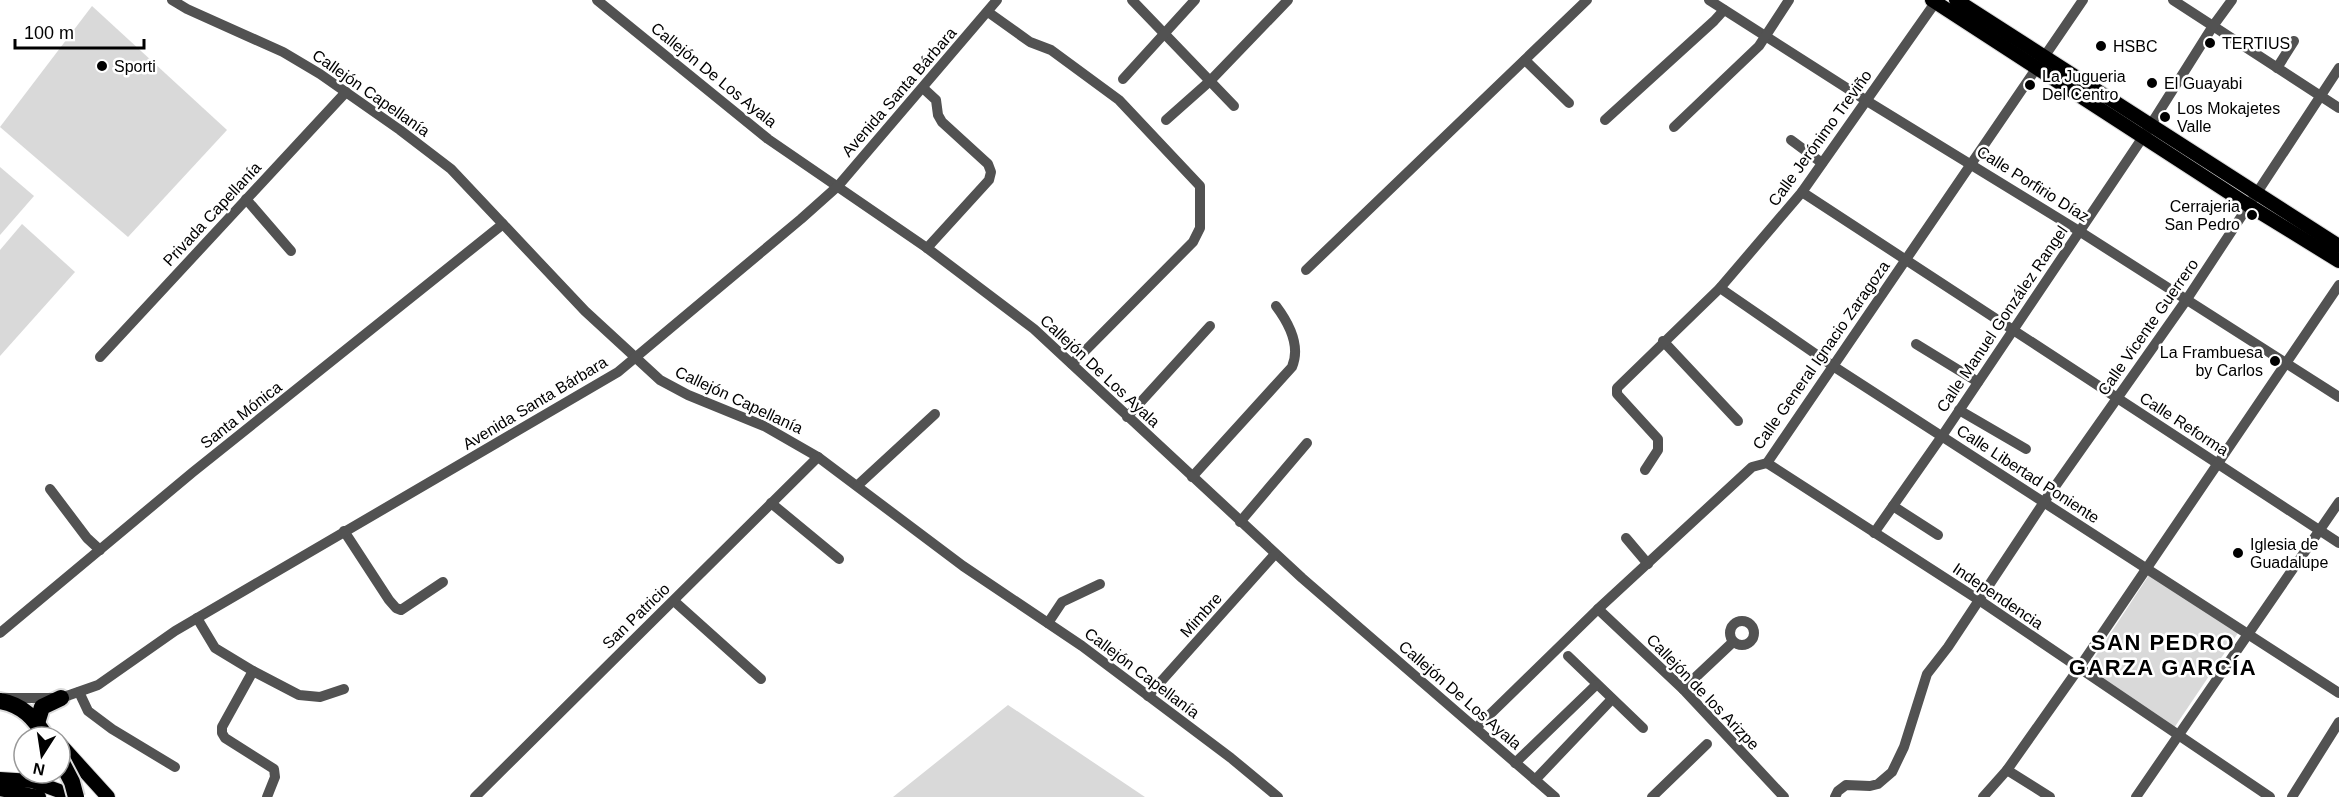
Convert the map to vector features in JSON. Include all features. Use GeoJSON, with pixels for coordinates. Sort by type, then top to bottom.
{"type":"FeatureCollection","features":[{"type":"Feature","properties":{"kind":"highway"},"geometry":{"type":"LineString","coordinates":[[0,699],[22,707],[38,725]]}},
{"type":"Feature","properties":{"kind":"highway"},"geometry":{"type":"LineString","coordinates":[[42,725],[41,708],[55,700]]}},
{"type":"Feature","properties":{"kind":"highway"},"geometry":{"type":"LineString","coordinates":[[72,782],[76,797]]}},
{"type":"Feature","properties":{"kind":"main road"},"geometry":{"type":"LineString","coordinates":[[1956,0],[2040,62]]}},
{"type":"Feature","properties":{"kind":"main road"},"geometry":{"type":"LineString","coordinates":[[1935,1],[2040,62],[2252,199],[2339,261]]}},
{"type":"Feature","properties":{"kind":"main road"},"geometry":{"type":"LineString","coordinates":[[2252,199],[2339,246]]}},
{"type":"Feature","properties":{"kind":"main road"},"geometry":{"type":"LineString","coordinates":[[49,725],[44,715],[55,700]]}},
{"type":"Feature","properties":{"kind":"main road"},"geometry":{"type":"LineString","coordinates":[[72,757],[108,797]]}},
{"type":"Feature","properties":{"kind":"main road"},"geometry":{"type":"LineString","coordinates":[[43,785],[76,797]]}},
{"type":"Feature","properties":{"kind":"main road"},"geometry":{"type":"LineString","coordinates":[[0,789],[39,797]]}},
{"type":"Feature","properties":{"kind":"street","name":"Callejón Capellanía"},"geometry":{"type":"LineString","coordinates":[[172,0],[187,9],[284,52],[400,130],[451,169],[566,291],[634,358],[672,387],[764,426],[818,457],[963,566],[1048,623],[1148,696],[1231,758],[1278,797]]}},
{"type":"Feature","properties":{"kind":"street","name":"Callejón De Los Ayala"},"geometry":{"type":"LineString","coordinates":[[597,0],[747,123],[927,248],[1010,309],[1275,554],[1555,797]]}},
{"type":"Feature","properties":{"kind":"street","name":"Avenida Santa Bárbara"},"geometry":{"type":"LineString","coordinates":[[0,699],[55,700],[99,685],[197,618],[618,372],[838,186],[997,0]]}},
{"type":"Feature","properties":{"kind":"street"},"geometry":{"type":"LineString","coordinates":[[1132,0],[1234,106]]}},
{"type":"Feature","properties":{"kind":"street"},"geometry":{"type":"LineString","coordinates":[[1123,79],[1195,0]]}},
{"type":"Feature","properties":{"kind":"street"},"geometry":{"type":"LineString","coordinates":[[1166,120],[1210,81],[1288,0]]}},
{"type":"Feature","properties":{"kind":"street"},"geometry":{"type":"LineString","coordinates":[[1306,270],[1587,0]]}},
{"type":"Feature","properties":{"kind":"street","name":"Calle Porfirio Díaz"},"geometry":{"type":"LineString","coordinates":[[1709,0],[1867,101],[1972,163],[2339,397]]}},
{"type":"Feature","properties":{"kind":"street"},"geometry":{"type":"LineString","coordinates":[[1674,127],[1759,46],[1789,0]]}},
{"type":"Feature","properties":{"kind":"street","name":"Calle General Ignacio Zaragoza"},"geometry":{"type":"LineString","coordinates":[[1476,728],[1598,609],[1752,467],[1767,463],[2083,0]]}},
{"type":"Feature","properties":{"kind":"street"},"geometry":{"type":"LineString","coordinates":[[2173,0],[2339,108]]}},
{"type":"Feature","properties":{"kind":"street","name":"Calle Manuel González Rangel"},"geometry":{"type":"LineString","coordinates":[[1874,532],[1942,436],[2232,0]]}},
{"type":"Feature","properties":{"kind":"street","name":"Calle Jerónimo Treviño"},"geometry":{"type":"LineString","coordinates":[[1645,470],[1658,450],[1658,439],[1616,390],[1720,288],[1802,192],[1935,1]]}},
{"type":"Feature","properties":{"kind":"street"},"geometry":{"type":"LineString","coordinates":[[1605,120],[1724,10]]}},
{"type":"Feature","properties":{"kind":"street"},"geometry":{"type":"LineString","coordinates":[[988,12],[1030,42],[1051,50],[1119,100],[1200,186],[1200,228],[1193,242],[1072,364]]}},
{"type":"Feature","properties":{"kind":"street"},"geometry":{"type":"LineString","coordinates":[[2277,68],[2294,41]]}},
{"type":"Feature","properties":{"kind":"street"},"geometry":{"type":"LineString","coordinates":[[1525,60],[1569,103]]}},
{"type":"Feature","properties":{"kind":"street","name":"Calle Vicente Guerrero"},"geometry":{"type":"LineString","coordinates":[[1835,797],[1841,787],[1846,784],[1870,786],[1878,784],[1892,772],[1904,747],[1927,674],[1948,647],[2044,502],[2187,299],[2339,68]]}},
{"type":"Feature","properties":{"kind":"street"},"geometry":{"type":"LineString","coordinates":[[923,88],[936,100],[938,115],[942,122],[988,164],[991,172],[989,180],[927,248]]}},
{"type":"Feature","properties":{"kind":"street","name":"Privada Capellanía"},"geometry":{"type":"LineString","coordinates":[[100,357],[346,92]]}},
{"type":"Feature","properties":{"kind":"street"},"geometry":{"type":"LineString","coordinates":[[1791,140],[1822,163]]}},
{"type":"Feature","properties":{"kind":"street","name":"Calle Reforma"},"geometry":{"type":"LineString","coordinates":[[1802,192],[2339,543]]}},
{"type":"Feature","properties":{"kind":"street"},"geometry":{"type":"LineString","coordinates":[[246,200],[291,251]]}},
{"type":"Feature","properties":{"kind":"street","name":"Santa Mónica"},"geometry":{"type":"LineString","coordinates":[[0,633],[193,472],[503,224]]}},
{"type":"Feature","properties":{"kind":"street"},"geometry":{"type":"LineString","coordinates":[[1983,797],[2007,770],[2079,668],[2339,285]]}},
{"type":"Feature","properties":{"kind":"street","name":"Calle Libertad Poniente"},"geometry":{"type":"LineString","coordinates":[[1720,288],[1833,366],[2248,634]]}},
{"type":"Feature","properties":{"kind":"street"},"geometry":{"type":"LineString","coordinates":[[1192,477],[1292,366],[1294,358],[1292,334],[1286,319],[1276,306]]}},
{"type":"Feature","properties":{"kind":"street"},"geometry":{"type":"LineString","coordinates":[[1127,417],[1210,326]]}},
{"type":"Feature","properties":{"kind":"street"},"geometry":{"type":"LineString","coordinates":[[1664,342],[1738,421]]}},
{"type":"Feature","properties":{"kind":"street"},"geometry":{"type":"LineString","coordinates":[[1916,344],[1978,382]]}},
{"type":"Feature","properties":{"kind":"street"},"geometry":{"type":"LineString","coordinates":[[1959,410],[2026,449]]}},
{"type":"Feature","properties":{"kind":"street"},"geometry":{"type":"LineString","coordinates":[[858,485],[935,414]]}},
{"type":"Feature","properties":{"kind":"street"},"geometry":{"type":"LineString","coordinates":[[1240,522],[1307,442]]}},
{"type":"Feature","properties":{"kind":"street","name":"San Patricio"},"geometry":{"type":"LineString","coordinates":[[475,797],[818,457]]}},
{"type":"Feature","properties":{"kind":"street","name":"Independencia"},"geometry":{"type":"LineString","coordinates":[[1767,463],[1979,600],[2270,797]]}},
{"type":"Feature","properties":{"kind":"street"},"geometry":{"type":"LineString","coordinates":[[50,489],[87,538],[100,550]]}},
{"type":"Feature","properties":{"kind":"street"},"geometry":{"type":"LineString","coordinates":[[2136,797],[2339,502]]}},
{"type":"Feature","properties":{"kind":"street"},"geometry":{"type":"LineString","coordinates":[[771,503],[838,559]]}},
{"type":"Feature","properties":{"kind":"street"},"geometry":{"type":"LineString","coordinates":[[1893,506],[1938,535]]}},
{"type":"Feature","properties":{"kind":"street"},"geometry":{"type":"LineString","coordinates":[[345,531],[389,600],[398,609],[401,610],[443,582]]}},
{"type":"Feature","properties":{"kind":"street"},"geometry":{"type":"LineString","coordinates":[[1626,538],[1648,564]]}},
{"type":"Feature","properties":{"kind":"street","name":"Mimbre"},"geometry":{"type":"LineString","coordinates":[[1148,696],[1275,554]]}},
{"type":"Feature","properties":{"kind":"street"},"geometry":{"type":"LineString","coordinates":[[1048,623],[1062,602],[1100,584]]}},
{"type":"Feature","properties":{"kind":"street"},"geometry":{"type":"LineString","coordinates":[[674,601],[761,679]]}},
{"type":"Feature","properties":{"kind":"street","name":"Callejón de los Arizpe"},"geometry":{"type":"LineString","coordinates":[[1598,609],[1683,689],[1784,797]]}},
{"type":"Feature","properties":{"kind":"street"},"geometry":{"type":"LineString","coordinates":[[197,618],[215,648],[299,695],[320,697],[344,689]]}},
{"type":"Feature","properties":{"kind":"street"},"geometry":{"type":"LineString","coordinates":[[2248,634],[2339,693]]}},
{"type":"Feature","properties":{"kind":"street"},"geometry":{"type":"LineString","coordinates":[[1683,689],[1733,642]]}},
{"type":"Feature","properties":{"kind":"street"},"geometry":{"type":"LineString","coordinates":[[1568,656],[1643,728]]}},
{"type":"Feature","properties":{"kind":"street"},"geometry":{"type":"LineString","coordinates":[[253,671],[222,727],[222,733],[225,738],[274,769],[275,777],[267,797]]}},
{"type":"Feature","properties":{"kind":"street"},"geometry":{"type":"LineString","coordinates":[[1515,763],[1596,685]]}},
{"type":"Feature","properties":{"kind":"street"},"geometry":{"type":"LineString","coordinates":[[79,692],[88,711],[112,729],[175,767]]}},
{"type":"Feature","properties":{"kind":"street"},"geometry":{"type":"LineString","coordinates":[[1535,780],[1612,699]]}},
{"type":"Feature","properties":{"kind":"street"},"geometry":{"type":"LineString","coordinates":[[2292,797],[2339,722]]}},
{"type":"Feature","properties":{"kind":"street"},"geometry":{"type":"LineString","coordinates":[[1652,797],[1707,744]]}},
{"type":"Feature","properties":{"kind":"street"},"geometry":{"type":"LineString","coordinates":[[2007,770],[2050,797]]}},
{"type":"Feature","properties":{"kind":"shaded area","name":"Sporti"},"geometry":{"type":"Polygon","coordinates":[[[92,6],[227,130],[128,237],[0,127],[92,6]]]}},
{"type":"Feature","properties":{"kind":"shaded area"},"geometry":{"type":"Polygon","coordinates":[[[0,167],[34,196],[0,235],[0,167]]]}},
{"type":"Feature","properties":{"kind":"shaded area"},"geometry":{"type":"Polygon","coordinates":[[[22,224],[75,272],[0,356],[0,250],[22,224]]]}},
{"type":"Feature","properties":{"kind":"shaded area"},"geometry":{"type":"Polygon","coordinates":[[[2149,575],[2238,633],[2174,728],[2096,675],[2093,660],[2149,575]]]}},
{"type":"Feature","properties":{"kind":"shaded area"},"geometry":{"type":"Polygon","coordinates":[[[1008,705],[1145,797],[893,797],[1008,705]]]}},
{"type":"Feature","properties":{"kind":"place","name":"TERTIUS"},"geometry":{"type":"Point","coordinates":[2210,43]}},
{"type":"Feature","properties":{"kind":"place","name":"HSBC"},"geometry":{"type":"Point","coordinates":[2101,46]}},
{"type":"Feature","properties":{"kind":"place","name":"Sporti"},"geometry":{"type":"Point","coordinates":[102,66]}},
{"type":"Feature","properties":{"kind":"place","name":"El Guayabi"},"geometry":{"type":"Point","coordinates":[2152,83]}},
{"type":"Feature","properties":{"kind":"place","name":"La Jugueria Del Centro"},"geometry":{"type":"Point","coordinates":[2030,85]}},
{"type":"Feature","properties":{"kind":"place","name":"Los Mokajetes Valle"},"geometry":{"type":"Point","coordinates":[2165,117]}},
{"type":"Feature","properties":{"kind":"place","name":"Cerrajeria San Pedro"},"geometry":{"type":"Point","coordinates":[2252,215]}},
{"type":"Feature","properties":{"kind":"place","name":"La Frambuesa by Carlos"},"geometry":{"type":"Point","coordinates":[2275,361]}},
{"type":"Feature","properties":{"kind":"place","name":"Iglesia de Guadalupe"},"geometry":{"type":"Point","coordinates":[2238,553]}},
{"type":"Feature","properties":{"kind":"district","name":"SAN PEDRO GARZA GARCÍA"},"geometry":{"type":"Point","coordinates":[2163,654]}}]}
